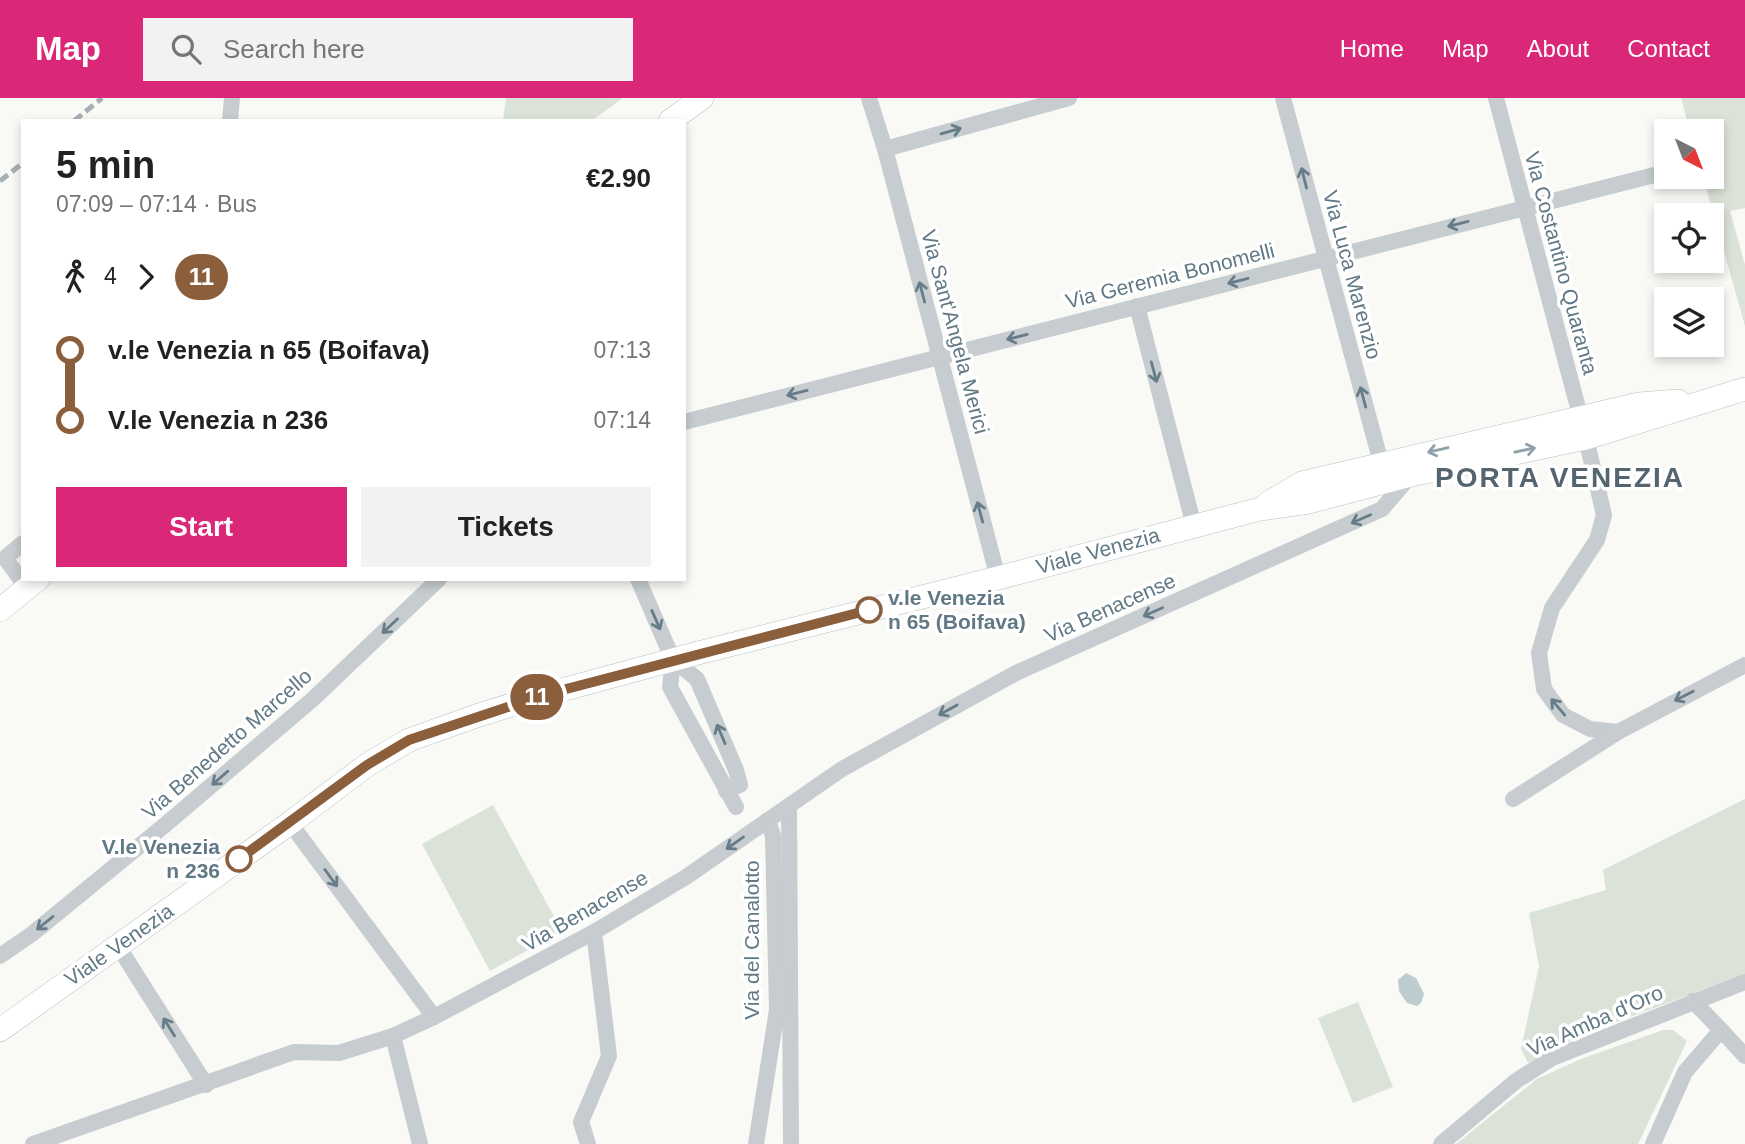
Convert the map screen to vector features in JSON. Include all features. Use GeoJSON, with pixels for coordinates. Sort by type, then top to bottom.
{"type":"FeatureCollection","features":[{"type":"Feature","properties":{"kind":"street"},"geometry":{"type":"LineString","coordinates":[[230,119],[232,98]]}},
{"type":"Feature","properties":{"kind":"street"},"geometry":{"type":"LineString","coordinates":[[673,119],[702,98]]}},
{"type":"Feature","properties":{"kind":"street","name":"Via Sant'Angela Merici"},"geometry":{"type":"LineString","coordinates":[[869,98],[885,149],[998,578]]}},
{"type":"Feature","properties":{"kind":"street"},"geometry":{"type":"LineString","coordinates":[[885,149],[1069,98]]}},
{"type":"Feature","properties":{"kind":"street","name":"Via Luca Marenzio"},"geometry":{"type":"LineString","coordinates":[[1283,98],[1381,463]]}},
{"type":"Feature","properties":{"kind":"street","name":"Via Costantino Quaranta"},"geometry":{"type":"LineString","coordinates":[[1496,98],[1604,515],[1597,540],[1552,608],[1539,653],[1544,689],[1563,715],[1590,729],[1618,732]]}},
{"type":"Feature","properties":{"kind":"street","name":"Via Geremia Bonomelli"},"geometry":{"type":"LineString","coordinates":[[686,421],[1654,175]]}},
{"type":"Feature","properties":{"kind":"street"},"geometry":{"type":"LineString","coordinates":[[1137,306],[1194,526]]}},
{"type":"Feature","properties":{"kind":"street","name":"Viale Venezia"},"geometry":{"type":"LineString","coordinates":[[1260,509],[1302,484],[1381,463],[1583,428],[1643,422],[1710,398],[1745,389]]}},
{"type":"Feature","properties":{"kind":"street","name":"Viale Venezia"},"geometry":{"type":"LineString","coordinates":[[0,1030],[367,765],[409,740],[547,694],[673,660],[1260,509],[1309,502],[1583,428]]}},
{"type":"Feature","properties":{"kind":"street","name":"Via Benacense"},"geometry":{"type":"LineString","coordinates":[[33,1144],[294,1052],[338,1052],[393,1036],[434,1017],[594,933],[686,877],[842,769],[1016,673],[1382,509],[1411,475]]}},
{"type":"Feature","properties":{"kind":"street"},"geometry":{"type":"LineString","coordinates":[[21,545],[5,558],[21,572]]}},
{"type":"Feature","properties":{"kind":"street","name":"Via Benedetto Marcello"},"geometry":{"type":"LineString","coordinates":[[0,956],[32,934],[165,825],[313,699],[437,581]]}},
{"type":"Feature","properties":{"kind":"street"},"geometry":{"type":"LineString","coordinates":[[639,581],[673,660],[697,679],[736,770],[737,794],[670,687],[673,660]]}},
{"type":"Feature","properties":{"kind":"street"},"geometry":{"type":"LineString","coordinates":[[0,610],[33,583]]}},
{"type":"Feature","properties":{"kind":"street"},"geometry":{"type":"LineString","coordinates":[[1513,799],[1618,732],[1745,665]]}},
{"type":"Feature","properties":{"kind":"street"},"geometry":{"type":"LineString","coordinates":[[789,806],[791,1144]]}},
{"type":"Feature","properties":{"kind":"street","name":"Via del Canalotto"},"geometry":{"type":"LineString","coordinates":[[756,1144],[777,1010],[773,836],[768,820]]}},
{"type":"Feature","properties":{"kind":"street"},"geometry":{"type":"LineString","coordinates":[[290,823],[434,1017]]}},
{"type":"Feature","properties":{"kind":"street"},"geometry":{"type":"LineString","coordinates":[[588,1144],[581,1122],[609,1056],[594,933]]}},
{"type":"Feature","properties":{"kind":"street"},"geometry":{"type":"LineString","coordinates":[[118,946],[205,1085]]}},
{"type":"Feature","properties":{"kind":"street","name":"Via Amba d'Oro"},"geometry":{"type":"LineString","coordinates":[[1441,1144],[1516,1081],[1552,1058],[1745,982]]}},
{"type":"Feature","properties":{"kind":"street"},"geometry":{"type":"LineString","coordinates":[[1693,1001],[1745,1056]]}},
{"type":"Feature","properties":{"kind":"street"},"geometry":{"type":"LineString","coordinates":[[1653,1144],[1685,1072],[1721,1030]]}},
{"type":"Feature","properties":{"kind":"street"},"geometry":{"type":"LineString","coordinates":[[393,1036],[420,1144]]}},
{"type":"Feature","properties":{"kind":"shaded area"},"geometry":{"type":"Polygon","coordinates":[[[506,98],[623,98],[594,119],[503,119],[506,98]]]}},
{"type":"Feature","properties":{"kind":"shaded area"},"geometry":{"type":"Polygon","coordinates":[[[1681,98],[1745,98],[1745,208],[1730,211],[1745,265],[1745,326],[1724,252],[1724,203],[1710,203],[1706,189],[1724,189],[1724,119],[1687,119],[1681,98]]]}},
{"type":"Feature","properties":{"kind":"shaded area"},"geometry":{"type":"Polygon","coordinates":[[[1745,799],[1745,974],[1579,1036],[1528,1063],[1521,1049],[1539,966],[1529,913],[1606,890],[1603,870],[1745,799]]]}},
{"type":"Feature","properties":{"kind":"shaded area"},"geometry":{"type":"Polygon","coordinates":[[[493,805],[562,931],[490,971],[422,844],[493,805]]]}},
{"type":"Feature","properties":{"kind":"shaded area"},"geometry":{"type":"Polygon","coordinates":[[[1406,973],[1416,978],[1424,994],[1417,1006],[1407,1003],[1399,991],[1398,980],[1406,973]]]}},
{"type":"Feature","properties":{"kind":"shaded area"},"geometry":{"type":"Polygon","coordinates":[[[1358,1002],[1393,1087],[1353,1103],[1318,1018],[1358,1002]]]}},
{"type":"Feature","properties":{"kind":"shaded area"},"geometry":{"type":"Polygon","coordinates":[[[1663,1030],[1673,1030],[1687,1041],[1638,1144],[1456,1144],[1537,1079],[1581,1059],[1663,1030]]]}},
{"type":"Feature","properties":{"kind":"railway"},"geometry":{"type":"LineString","coordinates":[[76,119],[102,98]]}},
{"type":"Feature","properties":{"kind":"railway"},"geometry":{"type":"LineString","coordinates":[[0,181],[21,165]]}},
{"type":"Feature","properties":{"kind":"bus line","name":"11"},"geometry":{"type":"LineString","coordinates":[[239,859],[367,765],[409,740],[547,694],[869,610]]}},
{"type":"Feature","properties":{"kind":"place","name":"v.le Venezia n 65 (Boifava)"},"geometry":{"type":"Point","coordinates":[869,610]}},
{"type":"Feature","properties":{"kind":"place","name":"V.le Venezia n 236"},"geometry":{"type":"Point","coordinates":[239,859]}},
{"type":"Feature","properties":{"kind":"district","name":"PORTA VENEZIA"},"geometry":{"type":"Point","coordinates":[1560,477]}}]}
